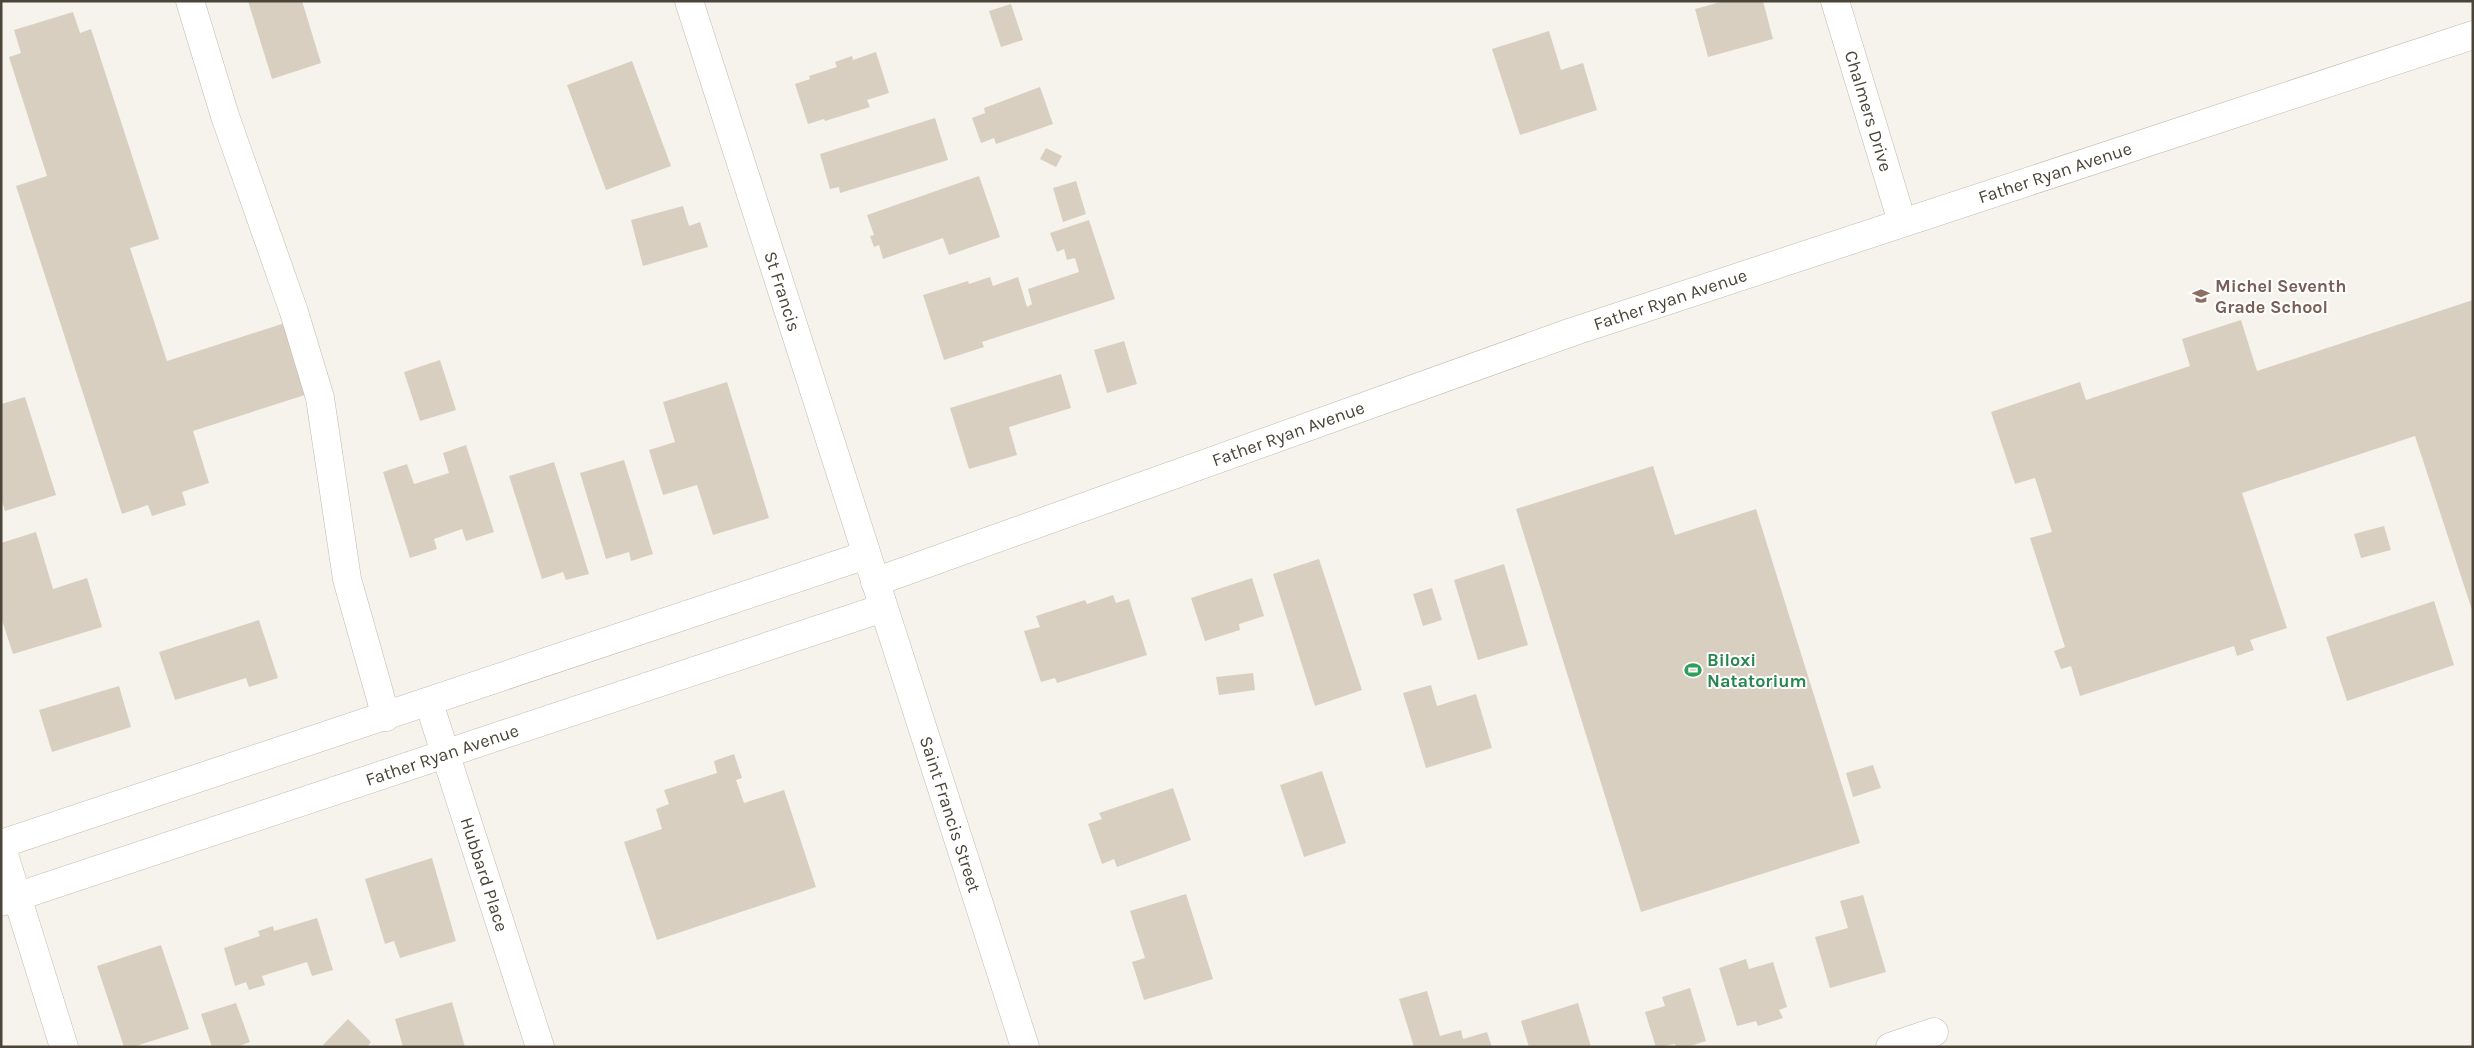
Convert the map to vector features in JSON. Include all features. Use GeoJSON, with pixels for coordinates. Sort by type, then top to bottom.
{"type":"FeatureCollection","features":[{"type":"Feature","properties":{"kind":"street"},"geometry":{"type":"LineString","coordinates":[[190,1],[224,116],[294,312],[320,398],[347,579],[386,717]]}},
{"type":"Feature","properties":{"kind":"street","name":"St Francis"},"geometry":{"type":"LineString","coordinates":[[689,1],[875,582]]}},
{"type":"Feature","properties":{"kind":"street","name":"Chalmers Drive"},"geometry":{"type":"LineString","coordinates":[[1835,1],[1902,222]]}},
{"type":"Feature","properties":{"kind":"street","name":"Father Ryan Avenue"},"geometry":{"type":"LineString","coordinates":[[875,582],[1572,332],[1902,222],[2473,36]]}},
{"type":"Feature","properties":{"kind":"street"},"geometry":{"type":"LineString","coordinates":[[64,1047],[9,899],[1,845],[430,703],[866,555]]}},
{"type":"Feature","properties":{"kind":"street","name":"Saint Francis Street"},"geometry":{"type":"LineString","coordinates":[[875,582],[1025,1047]]}},
{"type":"Feature","properties":{"kind":"street","name":"Father Ryan Avenue"},"geometry":{"type":"LineString","coordinates":[[9,899],[445,752],[882,608]]}},
{"type":"Feature","properties":{"kind":"street","name":"Hubbard Place"},"geometry":{"type":"LineString","coordinates":[[430,703],[540,1047]]}},
{"type":"Feature","properties":{"kind":"street"},"geometry":{"type":"LineString","coordinates":[[1890,1047],[1934,1032]]}},
{"type":"Feature","properties":{"kind":"building"},"geometry":{"type":"Polygon","coordinates":[[[248,1],[302,1],[321,63],[272,79],[248,1]]]}},
{"type":"Feature","properties":{"kind":"building"},"geometry":{"type":"Polygon","coordinates":[[[1724,1],[1763,1],[1773,39],[1708,57],[1695,9],[1724,1]]]}},
{"type":"Feature","properties":{"kind":"building"},"geometry":{"type":"Polygon","coordinates":[[[1011,4],[1023,40],[1001,47],[989,11],[1011,4]]]}},
{"type":"Feature","properties":{"kind":"building"},"geometry":{"type":"Polygon","coordinates":[[[73,12],[80,33],[91,29],[159,239],[130,248],[167,361],[285,323],[308,394],[193,431],[209,483],[182,492],[186,505],[152,516],[148,505],[122,514],[16,186],[47,176],[9,57],[21,53],[14,30],[73,12]]]}},
{"type":"Feature","properties":{"kind":"building"},"geometry":{"type":"Polygon","coordinates":[[[1549,31],[1561,70],[1583,63],[1597,110],[1520,135],[1492,49],[1549,31]]]}},
{"type":"Feature","properties":{"kind":"building"},"geometry":{"type":"Polygon","coordinates":[[[876,52],[889,93],[867,100],[870,107],[825,121],[824,119],[808,124],[795,84],[810,79],[809,76],[837,67],[835,62],[852,56],[853,60],[876,52]]]}},
{"type":"Feature","properties":{"kind":"building"},"geometry":{"type":"Polygon","coordinates":[[[632,61],[671,166],[606,190],[567,85],[632,61]]]}},
{"type":"Feature","properties":{"kind":"building"},"geometry":{"type":"Polygon","coordinates":[[[1040,87],[1053,124],[996,144],[994,138],[981,143],[972,118],[985,113],[984,108],[1040,87]]]}},
{"type":"Feature","properties":{"kind":"building"},"geometry":{"type":"Polygon","coordinates":[[[935,118],[948,160],[840,193],[839,187],[830,189],[820,154],[935,118]]]}},
{"type":"Feature","properties":{"kind":"building"},"geometry":{"type":"Polygon","coordinates":[[[1046,148],[1062,156],[1056,167],[1040,159],[1046,148]]]}},
{"type":"Feature","properties":{"kind":"building"},"geometry":{"type":"Polygon","coordinates":[[[979,176],[1000,237],[949,255],[943,238],[883,259],[879,245],[874,247],[870,236],[874,235],[867,215],[979,176]]]}},
{"type":"Feature","properties":{"kind":"building"},"geometry":{"type":"Polygon","coordinates":[[[1076,181],[1086,214],[1063,222],[1053,188],[1076,181]]]}},
{"type":"Feature","properties":{"kind":"building"},"geometry":{"type":"Polygon","coordinates":[[[683,206],[689,226],[700,222],[708,247],[643,266],[631,220],[683,206]]]}},
{"type":"Feature","properties":{"kind":"building"},"geometry":{"type":"Polygon","coordinates":[[[1089,220],[1115,299],[982,342],[984,347],[944,360],[923,295],[968,281],[969,284],[990,277],[993,286],[1018,277],[1027,307],[1032,304],[1028,289],[1079,272],[1075,258],[1067,260],[1064,249],[1057,252],[1050,233],[1089,220]]]}},
{"type":"Feature","properties":{"kind":"building"},"geometry":{"type":"Polygon","coordinates":[[[2473,300],[2473,613],[2415,436],[2242,493],[2287,628],[2250,640],[2254,650],[2237,656],[2234,646],[2080,696],[2071,666],[2061,669],[2054,651],[2065,647],[2030,538],[2052,532],[2035,478],[2015,484],[1991,412],[2080,382],[2086,400],[2190,366],[2182,339],[2241,320],[2257,371],[2473,300]]]}},
{"type":"Feature","properties":{"kind":"building"},"geometry":{"type":"Polygon","coordinates":[[[1124,341],[1137,384],[1107,393],[1094,350],[1124,341]]]}},
{"type":"Feature","properties":{"kind":"building"},"geometry":{"type":"Polygon","coordinates":[[[440,360],[456,410],[420,421],[404,372],[440,360]]]}},
{"type":"Feature","properties":{"kind":"building"},"geometry":{"type":"Polygon","coordinates":[[[1061,374],[1071,408],[1009,427],[1017,455],[969,469],[950,408],[1061,374]]]}},
{"type":"Feature","properties":{"kind":"building"},"geometry":{"type":"Polygon","coordinates":[[[727,382],[769,518],[713,535],[697,485],[663,495],[649,450],[675,442],[663,402],[727,382]]]}},
{"type":"Feature","properties":{"kind":"building"},"geometry":{"type":"Polygon","coordinates":[[[25,397],[56,495],[5,511],[1,498],[1,404],[25,397]]]}},
{"type":"Feature","properties":{"kind":"building"},"geometry":{"type":"Polygon","coordinates":[[[466,445],[494,532],[466,541],[462,529],[434,539],[437,549],[410,558],[383,472],[407,464],[414,484],[449,473],[443,453],[466,445]]]}},
{"type":"Feature","properties":{"kind":"building"},"geometry":{"type":"Polygon","coordinates":[[[624,460],[653,554],[631,561],[629,552],[606,559],[580,473],[624,460]]]}},
{"type":"Feature","properties":{"kind":"building"},"geometry":{"type":"Polygon","coordinates":[[[554,462],[589,574],[566,580],[563,572],[542,579],[509,476],[554,462]]]}},
{"type":"Feature","properties":{"kind":"building","name":"Biloxi Natatorium"},"geometry":{"type":"Polygon","coordinates":[[[1653,466],[1675,535],[1756,509],[1860,843],[1641,912],[1516,509],[1653,466]]]}},
{"type":"Feature","properties":{"kind":"building"},"geometry":{"type":"Polygon","coordinates":[[[2384,526],[2391,550],[2361,558],[2354,534],[2384,526]]]}},
{"type":"Feature","properties":{"kind":"building"},"geometry":{"type":"Polygon","coordinates":[[[36,532],[53,589],[87,578],[102,627],[13,654],[1,617],[1,543],[36,532]]]}},
{"type":"Feature","properties":{"kind":"building"},"geometry":{"type":"Polygon","coordinates":[[[1319,559],[1362,690],[1315,706],[1273,574],[1319,559]]]}},
{"type":"Feature","properties":{"kind":"building"},"geometry":{"type":"Polygon","coordinates":[[[1504,564],[1528,645],[1478,660],[1454,580],[1504,564]]]}},
{"type":"Feature","properties":{"kind":"building"},"geometry":{"type":"Polygon","coordinates":[[[1252,578],[1264,616],[1239,624],[1240,630],[1205,641],[1191,598],[1252,578]]]}},
{"type":"Feature","properties":{"kind":"building"},"geometry":{"type":"Polygon","coordinates":[[[1432,588],[1442,620],[1423,626],[1413,594],[1432,588]]]}},
{"type":"Feature","properties":{"kind":"building"},"geometry":{"type":"Polygon","coordinates":[[[1113,595],[1116,603],[1129,599],[1147,655],[1057,683],[1055,678],[1041,682],[1024,631],[1040,627],[1036,616],[1085,600],[1087,604],[1113,595]]]}},
{"type":"Feature","properties":{"kind":"building"},"geometry":{"type":"Polygon","coordinates":[[[2434,601],[2454,665],[2347,701],[2326,637],[2434,601]]]}},
{"type":"Feature","properties":{"kind":"building"},"geometry":{"type":"Polygon","coordinates":[[[259,620],[278,678],[249,687],[246,678],[175,700],[159,652],[259,620]]]}},
{"type":"Feature","properties":{"kind":"building"},"geometry":{"type":"Polygon","coordinates":[[[1253,673],[1255,690],[1219,695],[1216,677],[1253,673]]]}},
{"type":"Feature","properties":{"kind":"building"},"geometry":{"type":"Polygon","coordinates":[[[1431,685],[1437,706],[1476,694],[1492,748],[1426,768],[1403,693],[1431,685]]]}},
{"type":"Feature","properties":{"kind":"building"},"geometry":{"type":"Polygon","coordinates":[[[119,686],[131,727],[52,752],[39,710],[119,686]]]}},
{"type":"Feature","properties":{"kind":"building"},"geometry":{"type":"Polygon","coordinates":[[[734,754],[742,778],[736,780],[744,803],[784,790],[816,887],[657,940],[624,842],[662,829],[656,809],[669,804],[664,790],[717,773],[714,761],[734,754]]]}},
{"type":"Feature","properties":{"kind":"building"},"geometry":{"type":"Polygon","coordinates":[[[1873,765],[1881,788],[1853,797],[1846,773],[1873,765]]]}},
{"type":"Feature","properties":{"kind":"building"},"geometry":{"type":"Polygon","coordinates":[[[1322,771],[1346,843],[1304,857],[1280,785],[1322,771]]]}},
{"type":"Feature","properties":{"kind":"building"},"geometry":{"type":"Polygon","coordinates":[[[1173,788],[1191,840],[1117,867],[1114,859],[1102,864],[1088,824],[1102,819],[1099,813],[1173,788]]]}},
{"type":"Feature","properties":{"kind":"building"},"geometry":{"type":"Polygon","coordinates":[[[432,858],[456,941],[400,958],[394,941],[385,944],[365,879],[432,858]]]}},
{"type":"Feature","properties":{"kind":"building"},"geometry":{"type":"Polygon","coordinates":[[[1186,894],[1213,979],[1144,1000],[1132,962],[1145,958],[1130,911],[1186,894]]]}},
{"type":"Feature","properties":{"kind":"building"},"geometry":{"type":"Polygon","coordinates":[[[1863,895],[1886,972],[1830,988],[1815,937],[1848,928],[1840,901],[1863,895]]]}},
{"type":"Feature","properties":{"kind":"building"},"geometry":{"type":"Polygon","coordinates":[[[317,918],[333,970],[312,976],[307,962],[262,976],[265,985],[249,990],[246,982],[235,986],[224,948],[260,936],[258,931],[273,926],[274,931],[317,918]]]}},
{"type":"Feature","properties":{"kind":"building"},"geometry":{"type":"Polygon","coordinates":[[[161,945],[189,1029],[133,1047],[124,1047],[97,966],[161,945]]]}},
{"type":"Feature","properties":{"kind":"building"},"geometry":{"type":"Polygon","coordinates":[[[1746,959],[1749,969],[1773,962],[1787,1007],[1779,1010],[1783,1018],[1758,1026],[1756,1021],[1737,1026],[1719,968],[1746,959]]]}},
{"type":"Feature","properties":{"kind":"building"},"geometry":{"type":"Polygon","coordinates":[[[1690,988],[1706,1041],[1687,1047],[1676,1047],[1675,1044],[1656,1047],[1645,1012],[1665,1006],[1662,997],[1690,988]]]}},
{"type":"Feature","properties":{"kind":"building"},"geometry":{"type":"Polygon","coordinates":[[[1427,991],[1440,1036],[1461,1030],[1463,1039],[1487,1032],[1492,1047],[1414,1047],[1399,999],[1427,991]]]}},
{"type":"Feature","properties":{"kind":"building"},"geometry":{"type":"Polygon","coordinates":[[[452,1002],[465,1047],[403,1047],[395,1019],[452,1002]]]}},
{"type":"Feature","properties":{"kind":"building"},"geometry":{"type":"Polygon","coordinates":[[[236,1003],[250,1042],[237,1047],[212,1047],[201,1014],[236,1003]]]}},
{"type":"Feature","properties":{"kind":"building"},"geometry":{"type":"Polygon","coordinates":[[[1578,1003],[1591,1047],[1529,1047],[1521,1021],[1578,1003]]]}},
{"type":"Feature","properties":{"kind":"building"},"geometry":{"type":"Polygon","coordinates":[[[348,1019],[371,1042],[367,1047],[324,1047],[323,1045],[348,1019]]]}},
{"type":"Feature","properties":{"kind":"place","name":"Michel Seventh Grade School"},"geometry":{"type":"Point","coordinates":[2201,296]}},
{"type":"Feature","properties":{"kind":"place","name":"Biloxi Natatorium"},"geometry":{"type":"Point","coordinates":[1693,670]}}]}
